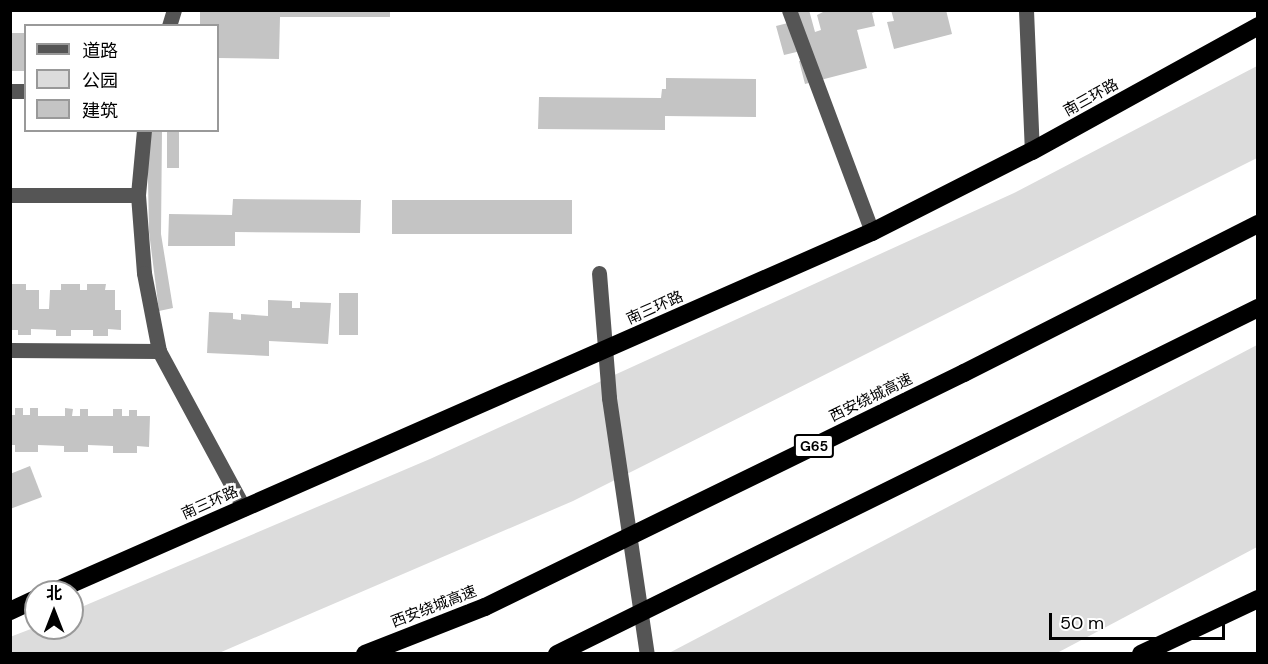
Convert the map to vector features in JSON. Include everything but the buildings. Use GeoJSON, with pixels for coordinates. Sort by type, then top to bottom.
{"type":"FeatureCollection","features":[{"type":"Feature","properties":{"kind":"highway","name":"南三环路"},"geometry":{"type":"LineString","coordinates":[[80,580],[872,232],[1032,152],[1257,26]]}},
{"type":"Feature","properties":{"kind":"highway","name":"西安绕城高速"},"geometry":{"type":"LineString","coordinates":[[365,654],[496,602],[964,373],[1257,224]]}},
{"type":"Feature","properties":{"kind":"highway"},"geometry":{"type":"LineString","coordinates":[[557,654],[1257,308]]}},
{"type":"Feature","properties":{"kind":"highway"},"geometry":{"type":"LineString","coordinates":[[1141,654],[1257,599]]}},
{"type":"Feature","properties":{"kind":"highway"},"geometry":{"type":"LineString","coordinates":[[10,611],[24,605]]}},
{"type":"Feature","properties":{"kind":"street"},"geometry":{"type":"LineString","coordinates":[[789,10],[872,232]]}},
{"type":"Feature","properties":{"kind":"street"},"geometry":{"type":"LineString","coordinates":[[1026,10],[1032,152]]}},
{"type":"Feature","properties":{"kind":"street"},"geometry":{"type":"LineString","coordinates":[[144,132],[138,195],[144,273],[159,351],[244,508]]}},
{"type":"Feature","properties":{"kind":"street"},"geometry":{"type":"LineString","coordinates":[[10,195],[138,195]]}},
{"type":"Feature","properties":{"kind":"street"},"geometry":{"type":"LineString","coordinates":[[599,273],[609,398],[647,654]]}},
{"type":"Feature","properties":{"kind":"street"},"geometry":{"type":"LineString","coordinates":[[10,350],[159,351]]}},
{"type":"Feature","properties":{"kind":"green space"},"geometry":{"type":"Polygon","coordinates":[[[1257,66],[1257,158],[573,501],[219,653],[11,653],[10,637],[24,632],[24,640],[84,640],[84,606],[430,459],[1014,193],[1257,66]]]}},
{"type":"Feature","properties":{"kind":"green space"},"geometry":{"type":"Polygon","coordinates":[[[1257,345],[1257,547],[1057,653],[669,653],[1257,345]]]}}]}
